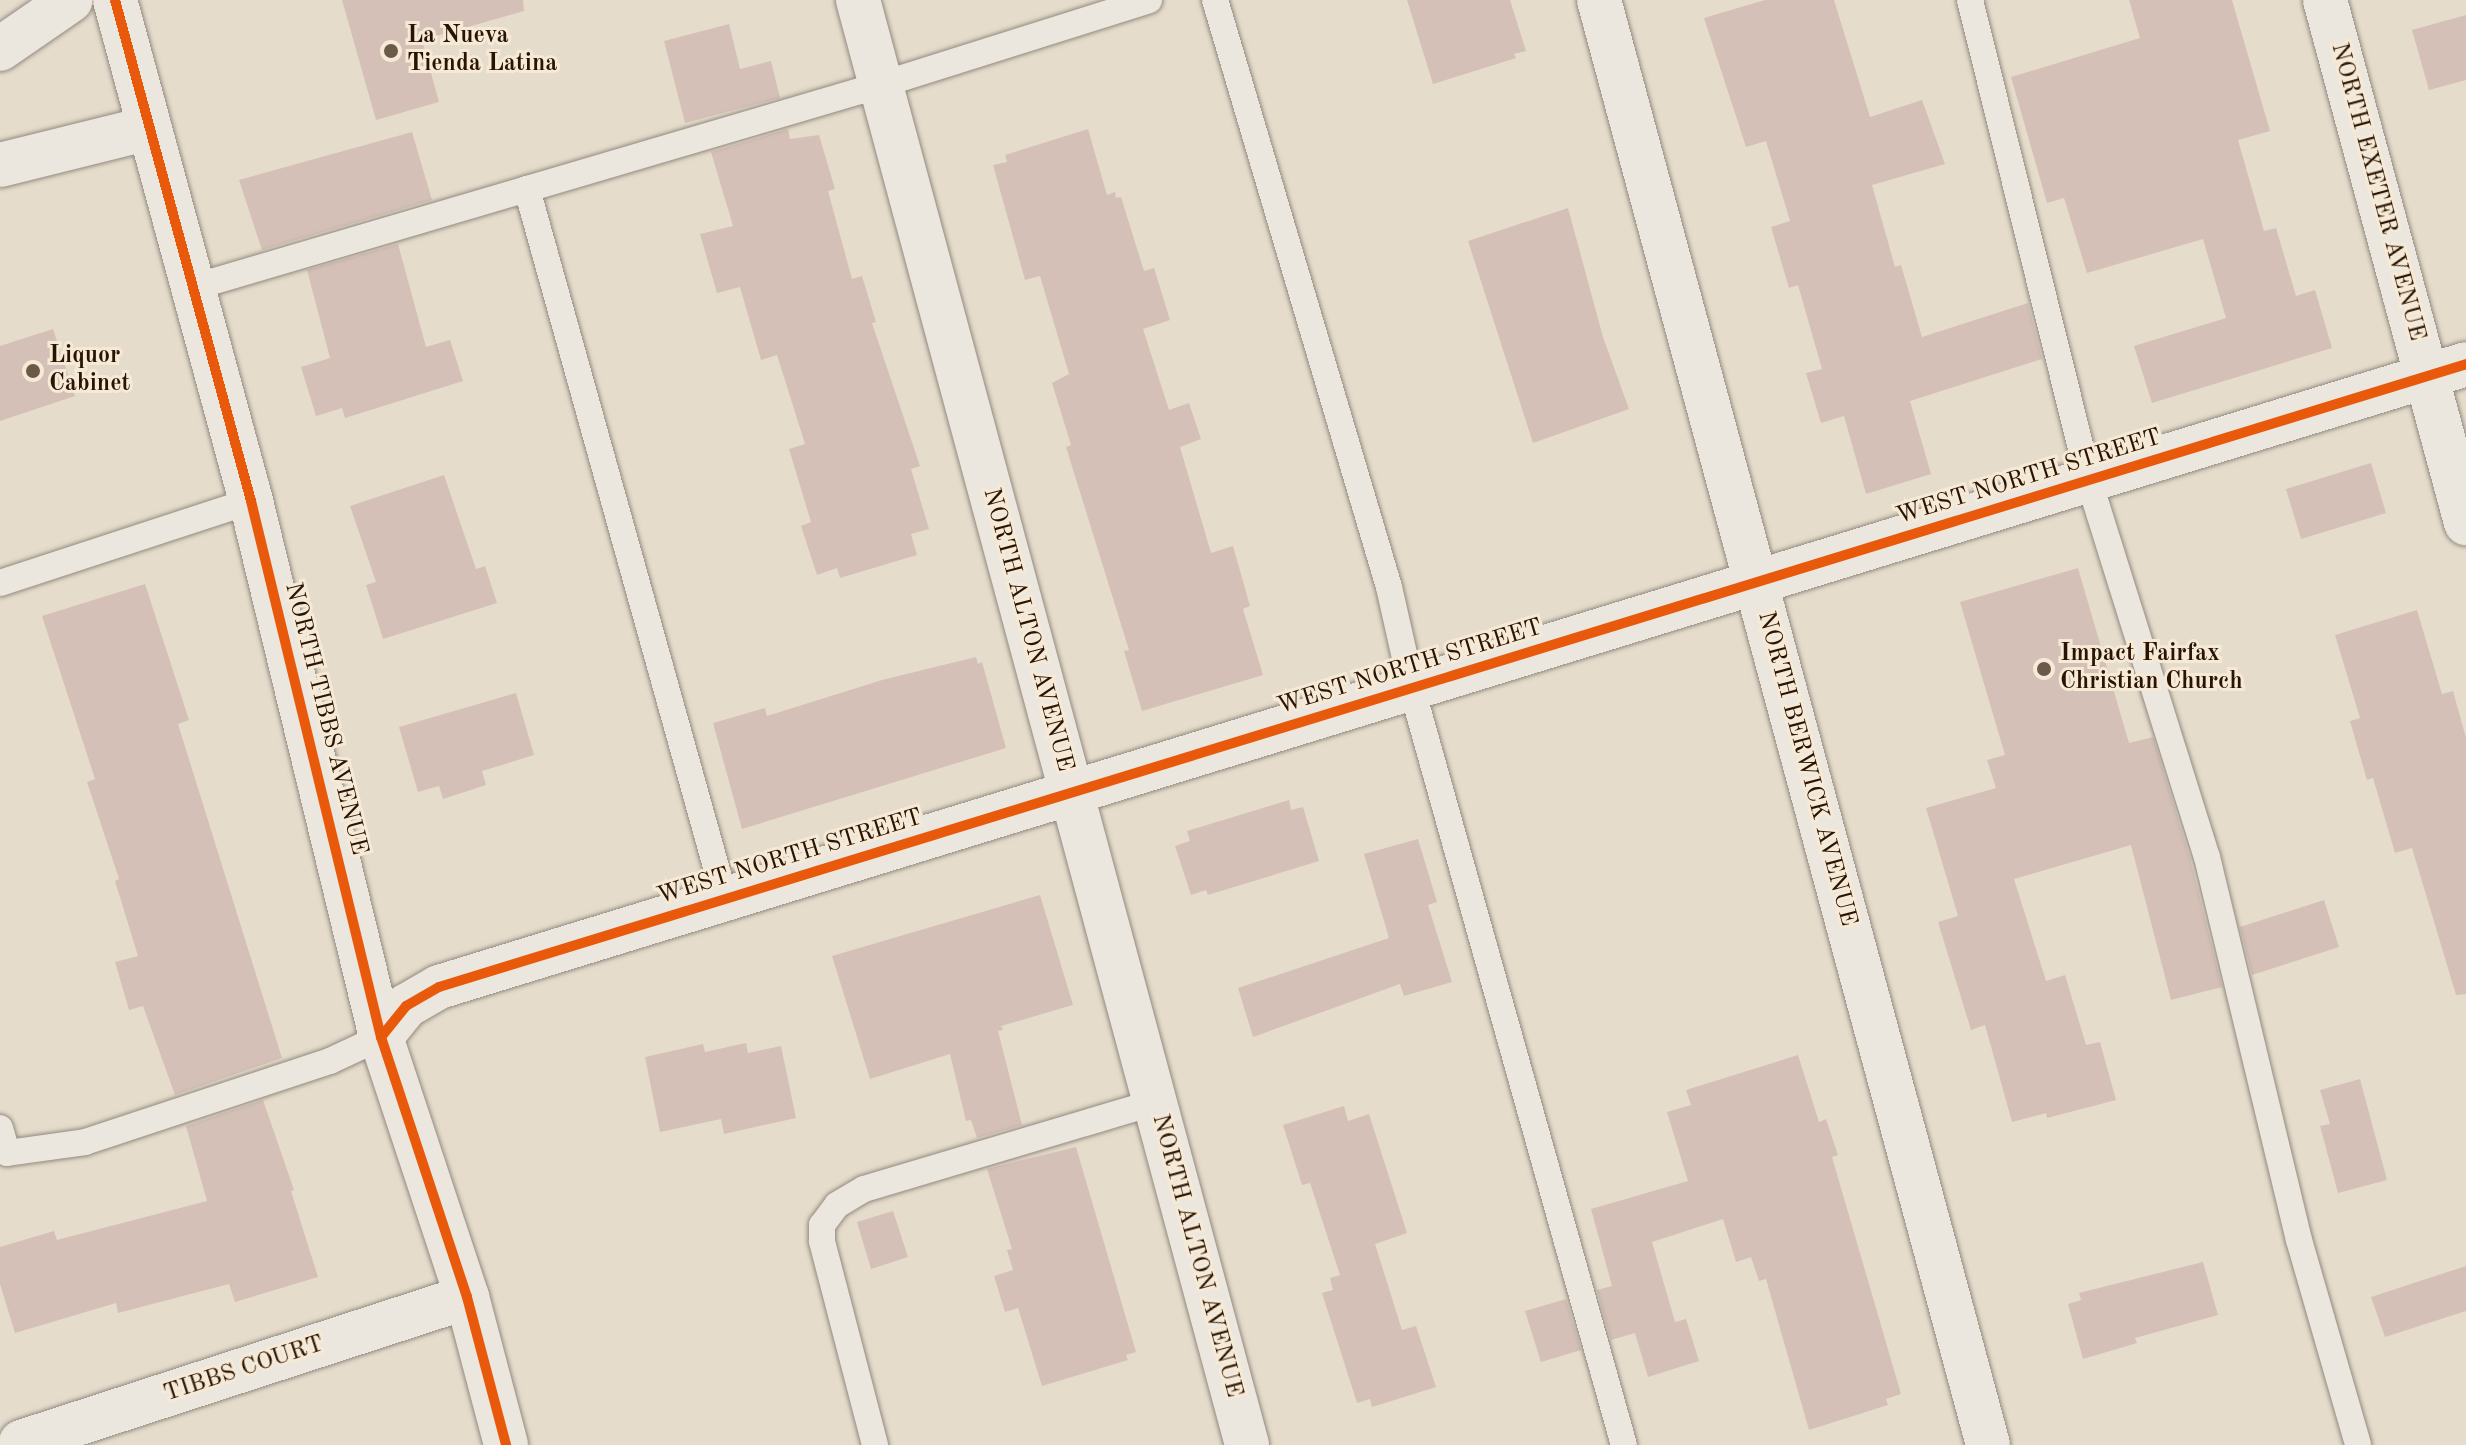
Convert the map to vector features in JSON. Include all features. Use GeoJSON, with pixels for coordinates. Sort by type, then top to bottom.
{"type":"FeatureCollection","features":[{"type":"Feature","properties":{"kind":"street"},"geometry":{"type":"LineString","coordinates":[[0,49],[71,0]]}},
{"type":"Feature","properties":{"kind":"street","name":"NORTH TIBBS AVENUE"},"geometry":{"type":"LineString","coordinates":[[115,0],[251,501],[381,1037],[467,1297],[506,1445]]}},
{"type":"Feature","properties":{"kind":"street","name":"NORTH ALTON AVENUE"},"geometry":{"type":"LineString","coordinates":[[858,0],[1247,1445]]}},
{"type":"Feature","properties":{"kind":"street","name":"NORTH BERWICK AVENUE"},"geometry":{"type":"LineString","coordinates":[[1599,0],[1988,1445]]}},
{"type":"Feature","properties":{"kind":"street","name":"NORTH EXETER AVENUE"},"geometry":{"type":"LineString","coordinates":[[2325,0],[2446,370],[2466,523]]}},
{"type":"Feature","properties":{"kind":"street"},"geometry":{"type":"LineString","coordinates":[[0,165],[150,128]]}},
{"type":"Feature","properties":{"kind":"street","name":"WEST NORTH STREET"},"geometry":{"type":"LineString","coordinates":[[381,1037],[406,1006],[439,987],[2446,370]]}},
{"type":"Feature","properties":{"kind":"street","name":"TIBBS COURT"},"geometry":{"type":"LineString","coordinates":[[21,1442],[467,1297]]}},
{"type":"Feature","properties":{"kind":"lane"},"geometry":{"type":"LineString","coordinates":[[194,287],[881,85],[1149,0]]}},
{"type":"Feature","properties":{"kind":"lane"},"geometry":{"type":"LineString","coordinates":[[1215,0],[1389,587],[1412,689],[1624,1445]]}},
{"type":"Feature","properties":{"kind":"lane"},"geometry":{"type":"LineString","coordinates":[[1970,0],[2089,481],[2207,857],[2299,1240],[2358,1445]]}},
{"type":"Feature","properties":{"kind":"lane"},"geometry":{"type":"LineString","coordinates":[[527,189],[725,899]]}},
{"type":"Feature","properties":{"kind":"lane"},"geometry":{"type":"LineString","coordinates":[[0,583],[251,501]]}},
{"type":"Feature","properties":{"kind":"lane","name":"WEST NORTH STREET"},"geometry":{"type":"LineString","coordinates":[[4,1140],[85,1142],[330,1061],[381,1037]]}},
{"type":"Feature","properties":{"kind":"lane"},"geometry":{"type":"LineString","coordinates":[[875,1445],[822,1241],[822,1225],[837,1205],[864,1189],[1155,1102]]}},
{"type":"Feature","properties":{"kind":"building","name":"La Nueva Tienda Latina"},"geometry":{"type":"Polygon","coordinates":[[[342,0],[523,0],[524,11],[422,40],[439,102],[376,120],[342,0]]]}},
{"type":"Feature","properties":{"kind":"building"},"geometry":{"type":"Polygon","coordinates":[[[1407,0],[1510,0],[1526,51],[1514,54],[1516,58],[1433,84],[1407,0]]]}},
{"type":"Feature","properties":{"kind":"building"},"geometry":{"type":"Polygon","coordinates":[[[1765,0],[1834,0],[1870,117],[1922,100],[1945,164],[1872,185],[1895,267],[1901,265],[1922,337],[2028,303],[2042,359],[1910,401],[1931,474],[1866,494],[1844,416],[1821,423],[1806,373],[1822,369],[1798,285],[1789,288],[1771,227],[1790,221],[1766,141],[1746,147],[1704,18],[1765,0]]]}},
{"type":"Feature","properties":{"kind":"building"},"geometry":{"type":"Polygon","coordinates":[[[2129,0],[2232,0],[2270,131],[2238,140],[2264,231],[2276,228],[2296,296],[2315,290],[2332,348],[2152,403],[2134,346],[2226,318],[2203,239],[2087,273],[2064,198],[2047,203],[2011,77],[2140,38],[2129,0]]]}},
{"type":"Feature","properties":{"kind":"building"},"geometry":{"type":"Polygon","coordinates":[[[2466,15],[2466,80],[2429,90],[2412,30],[2466,15]]]}},
{"type":"Feature","properties":{"kind":"building"},"geometry":{"type":"Polygon","coordinates":[[[729,24],[740,69],[771,61],[780,98],[685,123],[664,41],[729,24]]]}},
{"type":"Feature","properties":{"kind":"building"},"geometry":{"type":"Polygon","coordinates":[[[788,129],[790,139],[819,135],[835,189],[828,191],[852,279],[862,276],[876,322],[872,323],[920,466],[911,469],[929,529],[911,534],[917,555],[840,578],[837,568],[817,575],[801,526],[811,522],[789,449],[805,444],[777,355],[761,360],[740,287],[717,293],[700,234],[733,226],[711,152],[788,129]]]}},
{"type":"Feature","properties":{"kind":"building"},"geometry":{"type":"Polygon","coordinates":[[[1088,129],[1107,195],[1115,192],[1116,198],[1121,197],[1144,271],[1154,268],[1170,320],[1143,329],[1169,410],[1189,403],[1201,439],[1180,447],[1211,553],[1233,546],[1250,606],[1243,609],[1263,675],[1142,711],[1124,651],[1129,650],[1066,447],[1071,445],[1052,383],[1069,374],[1040,276],[1025,280],[993,165],[1007,162],[1005,155],[1088,129]]]}},
{"type":"Feature","properties":{"kind":"building"},"geometry":{"type":"Polygon","coordinates":[[[412,132],[432,200],[262,250],[239,180],[412,132]]]}},
{"type":"Feature","properties":{"kind":"building"},"geometry":{"type":"Polygon","coordinates":[[[1568,208],[1603,337],[1629,409],[1533,443],[1468,241],[1568,208]]]}},
{"type":"Feature","properties":{"kind":"building"},"geometry":{"type":"Polygon","coordinates":[[[398,244],[426,347],[450,340],[463,381],[345,418],[342,408],[316,416],[301,367],[330,358],[307,270],[398,244]]]}},
{"type":"Feature","properties":{"kind":"building","name":"Liquor Cabinet"},"geometry":{"type":"Polygon","coordinates":[[[53,329],[75,396],[0,421],[0,346],[53,329]]]}},
{"type":"Feature","properties":{"kind":"building"},"geometry":{"type":"Polygon","coordinates":[[[2371,463],[2386,513],[2301,539],[2286,489],[2371,463]]]}},
{"type":"Feature","properties":{"kind":"building"},"geometry":{"type":"Polygon","coordinates":[[[444,475],[476,569],[485,566],[497,603],[383,639],[366,585],[376,582],[350,506],[444,475]]]}},
{"type":"Feature","properties":{"kind":"building"},"geometry":{"type":"Polygon","coordinates":[[[2078,568],[2129,743],[2153,737],[2190,858],[2222,987],[2171,1000],[2131,845],[2014,879],[2046,981],[2065,975],[2086,1045],[2100,1042],[2116,1100],[2047,1118],[2046,1113],[2012,1122],[1985,1025],[1971,1030],[1938,922],[1958,916],[1926,808],[1996,788],[1987,760],[2005,755],[1960,602],[2078,568]]]}},
{"type":"Feature","properties":{"kind":"building"},"geometry":{"type":"Polygon","coordinates":[[[145,584],[189,720],[178,724],[282,1058],[175,1095],[143,1006],[129,1010],[115,962],[138,956],[115,881],[119,879],[87,782],[95,779],[42,616],[145,584]]]}},
{"type":"Feature","properties":{"kind":"building"},"geometry":{"type":"Polygon","coordinates":[[[2417,610],[2442,694],[2453,691],[2466,738],[2466,994],[2456,995],[2412,848],[2395,853],[2373,778],[2367,780],[2350,721],[2360,718],[2335,635],[2417,610]]]}},
{"type":"Feature","properties":{"kind":"building"},"geometry":{"type":"Polygon","coordinates":[[[976,657],[978,664],[982,662],[1006,748],[742,829],[713,723],[765,708],[767,716],[882,680],[976,657]]]}},
{"type":"Feature","properties":{"kind":"building"},"geometry":{"type":"Polygon","coordinates":[[[516,693],[534,755],[482,771],[486,785],[443,799],[439,786],[418,792],[399,727],[516,693]]]}},
{"type":"Feature","properties":{"kind":"building"},"geometry":{"type":"Polygon","coordinates":[[[1289,800],[1291,810],[1303,807],[1319,861],[1208,895],[1206,890],[1191,895],[1175,846],[1190,841],[1187,831],[1289,800]]]}},
{"type":"Feature","properties":{"kind":"building"},"geometry":{"type":"Polygon","coordinates":[[[1418,839],[1437,902],[1428,905],[1452,982],[1404,996],[1400,984],[1253,1037],[1238,988],[1389,938],[1364,854],[1418,839]]]}},
{"type":"Feature","properties":{"kind":"building"},"geometry":{"type":"Polygon","coordinates":[[[1040,895],[1073,1005],[1001,1026],[1003,1030],[998,1031],[1022,1125],[977,1138],[971,1120],[966,1121],[950,1054],[870,1079],[832,956],[1040,895]]]}},
{"type":"Feature","properties":{"kind":"building"},"geometry":{"type":"Polygon","coordinates":[[[2324,900],[2339,947],[2252,975],[2240,927],[2324,900]]]}},
{"type":"Feature","properties":{"kind":"building"},"geometry":{"type":"Polygon","coordinates":[[[746,1043],[748,1053],[781,1046],[796,1118],[724,1134],[721,1119],[660,1132],[645,1057],[703,1044],[705,1052],[746,1043]]]}},
{"type":"Feature","properties":{"kind":"building"},"geometry":{"type":"Polygon","coordinates":[[[1798,1055],[1819,1122],[1826,1119],[1838,1155],[1832,1157],[1901,1394],[1886,1399],[1888,1405],[1809,1430],[1766,1279],[1759,1281],[1751,1257],[1736,1262],[1723,1219],[1652,1242],[1675,1322],[1686,1319],[1699,1361],[1648,1377],[1635,1333],[1611,1340],[1597,1290],[1612,1286],[1591,1209],[1688,1181],[1667,1112],[1691,1105],[1686,1090],[1798,1055]]]}},
{"type":"Feature","properties":{"kind":"building"},"geometry":{"type":"Polygon","coordinates":[[[2360,1079],[2387,1180],[2338,1193],[2320,1126],[2330,1124],[2320,1090],[2360,1079]]]}},
{"type":"Feature","properties":{"kind":"building"},"geometry":{"type":"Polygon","coordinates":[[[263,1100],[294,1190],[291,1191],[318,1277],[235,1302],[229,1284],[118,1313],[116,1303],[15,1333],[0,1284],[0,1247],[54,1231],[57,1240],[207,1201],[186,1126],[263,1100]]]}},
{"type":"Feature","properties":{"kind":"building"},"geometry":{"type":"Polygon","coordinates":[[[1344,1106],[1348,1121],[1369,1114],[1407,1233],[1375,1244],[1402,1330],[1416,1326],[1436,1387],[1372,1407],[1370,1399],[1357,1403],[1322,1293],[1333,1290],[1330,1278],[1340,1275],[1310,1183],[1302,1185],[1283,1125],[1344,1106]]]}},
{"type":"Feature","properties":{"kind":"building"},"geometry":{"type":"Polygon","coordinates":[[[1076,1147],[1136,1352],[1126,1355],[1128,1360],[1042,1386],[1018,1308],[1005,1312],[994,1276],[1013,1270],[1007,1250],[1012,1249],[987,1169],[1076,1147]]]}},
{"type":"Feature","properties":{"kind":"building"},"geometry":{"type":"Polygon","coordinates":[[[893,1211],[908,1257],[871,1269],[857,1222],[893,1211]]]}},
{"type":"Feature","properties":{"kind":"building"},"geometry":{"type":"Polygon","coordinates":[[[2203,1262],[2218,1315],[2135,1338],[2137,1343],[2083,1359],[2068,1304],[2081,1300],[2079,1293],[2203,1262]]]}},
{"type":"Feature","properties":{"kind":"building"},"geometry":{"type":"Polygon","coordinates":[[[2466,1266],[2466,1311],[2385,1337],[2371,1297],[2466,1266]]]}},
{"type":"Feature","properties":{"kind":"building"},"geometry":{"type":"Polygon","coordinates":[[[1566,1299],[1581,1350],[1541,1362],[1525,1311],[1566,1299]]]}},
{"type":"Feature","properties":{"kind":"cycle path"},"geometry":{"type":"LineString","coordinates":[[115,0],[251,501],[381,1037],[467,1297],[506,1445]]}},
{"type":"Feature","properties":{"kind":"cycle path"},"geometry":{"type":"LineString","coordinates":[[381,1037],[406,1006],[439,987],[2466,364]]}},
{"type":"Feature","properties":{"kind":"place","name":"La Nueva Tienda Latina"},"geometry":{"type":"Point","coordinates":[391,51]}},
{"type":"Feature","properties":{"kind":"place","name":"Liquor Cabinet"},"geometry":{"type":"Point","coordinates":[33,371]}},
{"type":"Feature","properties":{"kind":"place","name":"Impact Fairfax Christian Church"},"geometry":{"type":"Point","coordinates":[2044,669]}}]}
